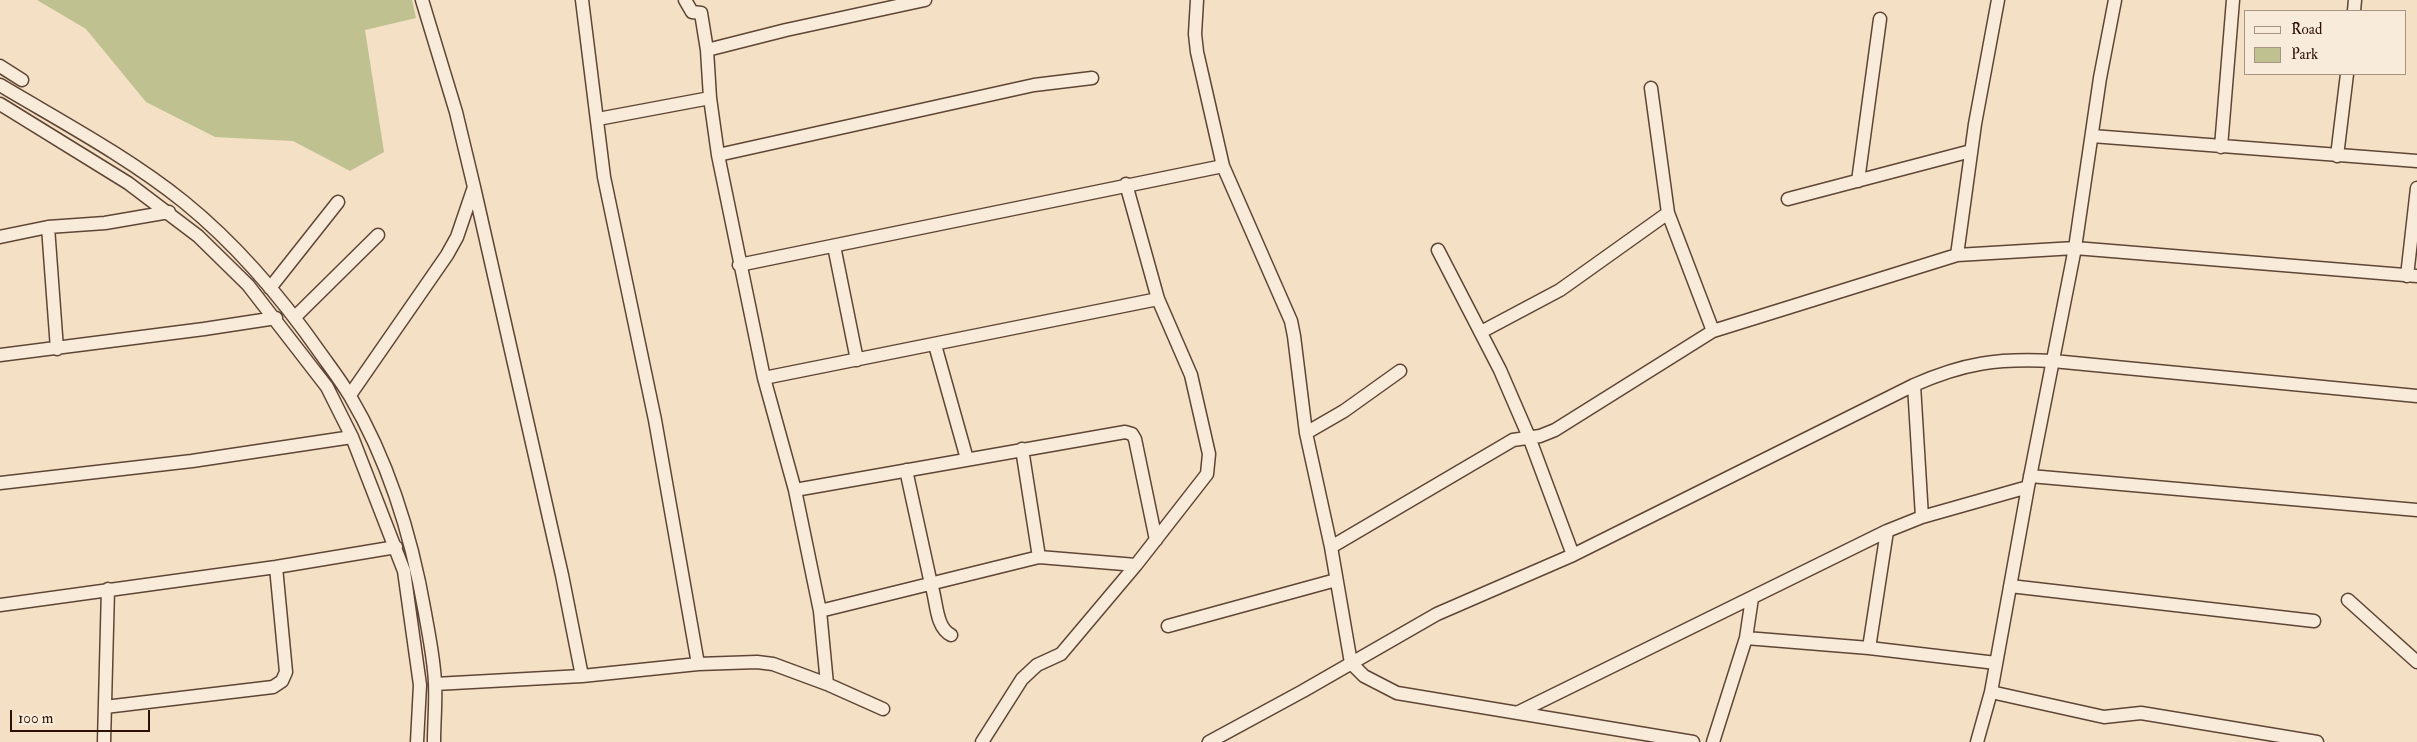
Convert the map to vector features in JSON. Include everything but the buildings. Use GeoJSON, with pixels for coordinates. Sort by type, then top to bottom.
{"type":"FeatureCollection","features":[{"type":"Feature","properties":{"kind":"street"},"geometry":{"type":"LineString","coordinates":[[422,0],[456,112],[474,187],[562,575],[582,676]]}},
{"type":"Feature","properties":{"kind":"street"},"geometry":{"type":"LineString","coordinates":[[582,0],[604,177],[655,420],[698,664]]}},
{"type":"Feature","properties":{"kind":"street"},"geometry":{"type":"LineString","coordinates":[[685,0],[692,12],[701,13],[707,50],[710,98],[718,155],[764,378],[795,490],[820,611],[827,684]]}},
{"type":"Feature","properties":{"kind":"street"},"geometry":{"type":"LineString","coordinates":[[707,50],[786,30],[925,0]]}},
{"type":"Feature","properties":{"kind":"street"},"geometry":{"type":"LineString","coordinates":[[1197,0],[1195,34],[1197,52],[1223,166],[1290,321],[1306,433],[1331,547],[1351,663],[1364,676],[1397,693],[1694,742]]}},
{"type":"Feature","properties":{"kind":"street"},"geometry":{"type":"LineString","coordinates":[[1957,255],[1971,150],[1998,0]]}},
{"type":"Feature","properties":{"kind":"street"},"geometry":{"type":"LineString","coordinates":[[1977,742],[1991,692],[2029,481],[2075,248],[2115,0]]}},
{"type":"Feature","properties":{"kind":"street"},"geometry":{"type":"LineString","coordinates":[[2221,147],[2234,0]]}},
{"type":"Feature","properties":{"kind":"street"},"geometry":{"type":"LineString","coordinates":[[1858,180],[1880,18]]}},
{"type":"Feature","properties":{"kind":"street"},"geometry":{"type":"LineString","coordinates":[[0,66],[22,80]]}},
{"type":"Feature","properties":{"kind":"street"},"geometry":{"type":"LineString","coordinates":[[2337,156],[2347,75]]}},
{"type":"Feature","properties":{"kind":"street"},"geometry":{"type":"LineString","coordinates":[[718,155],[1034,85],[1092,78]]}},
{"type":"Feature","properties":{"kind":"street"},"geometry":{"type":"LineString","coordinates":[[0,85],[90,139],[182,200],[211,225],[295,316],[350,395],[374,444],[410,542],[432,650],[435,684],[434,742]]}},
{"type":"Feature","properties":{"kind":"street"},"geometry":{"type":"LineString","coordinates":[[1651,88],[1668,213],[1713,331]]}},
{"type":"Feature","properties":{"kind":"street"},"geometry":{"type":"LineString","coordinates":[[598,120],[710,98]]}},
{"type":"Feature","properties":{"kind":"street"},"geometry":{"type":"LineString","coordinates":[[0,104],[128,183],[169,212],[205,243],[248,285],[276,318],[327,387],[352,437],[396,546],[404,571],[420,685],[417,742]]}},
{"type":"Feature","properties":{"kind":"street"},"geometry":{"type":"LineString","coordinates":[[2092,136],[2417,162]]}},
{"type":"Feature","properties":{"kind":"street"},"geometry":{"type":"LineString","coordinates":[[1788,199],[1971,150]]}},
{"type":"Feature","properties":{"kind":"street"},"geometry":{"type":"LineString","coordinates":[[739,264],[834,246],[1126,184],[1223,166]]}},
{"type":"Feature","properties":{"kind":"street"},"geometry":{"type":"LineString","coordinates":[[982,742],[1022,679],[1038,665],[1061,654],[1136,565],[1207,474],[1210,462],[1190,375],[1158,300],[1126,184]]}},
{"type":"Feature","properties":{"kind":"street"},"geometry":{"type":"LineString","coordinates":[[350,395],[447,255],[457,237],[474,187]]}},
{"type":"Feature","properties":{"kind":"street"},"geometry":{"type":"LineString","coordinates":[[1331,547],[1513,440],[1540,436],[1555,430],[1713,331],[1957,255],[2075,248],[2412,276],[2417,188]]}},
{"type":"Feature","properties":{"kind":"street"},"geometry":{"type":"LineString","coordinates":[[270,288],[338,202]]}},
{"type":"Feature","properties":{"kind":"street"},"geometry":{"type":"LineString","coordinates":[[0,237],[48,227],[105,223],[169,212]]}},
{"type":"Feature","properties":{"kind":"street"},"geometry":{"type":"LineString","coordinates":[[1481,332],[1560,290],[1668,213]]}},
{"type":"Feature","properties":{"kind":"street"},"geometry":{"type":"LineString","coordinates":[[48,227],[57,349]]}},
{"type":"Feature","properties":{"kind":"street"},"geometry":{"type":"LineString","coordinates":[[295,316],[378,235]]}},
{"type":"Feature","properties":{"kind":"street"},"geometry":{"type":"LineString","coordinates":[[834,246],[857,360]]}},
{"type":"Feature","properties":{"kind":"street"},"geometry":{"type":"LineString","coordinates":[[1438,250],[1500,370],[1529,437],[1573,555]]}},
{"type":"Feature","properties":{"kind":"street"},"geometry":{"type":"LineString","coordinates":[[764,378],[1158,300]]}},
{"type":"Feature","properties":{"kind":"street"},"geometry":{"type":"LineString","coordinates":[[0,355],[57,349],[276,318]]}},
{"type":"Feature","properties":{"kind":"street"},"geometry":{"type":"LineString","coordinates":[[935,345],[967,459]]}},
{"type":"Feature","properties":{"kind":"street"},"geometry":{"type":"LineString","coordinates":[[1209,742],[1437,614],[1573,555],[1914,385],[1943,372],[1970,364],[2013,359],[2053,361],[2417,396]]}},
{"type":"Feature","properties":{"kind":"street"},"geometry":{"type":"LineString","coordinates":[[1306,433],[1344,411],[1400,371]]}},
{"type":"Feature","properties":{"kind":"street"},"geometry":{"type":"LineString","coordinates":[[1914,385],[1922,518]]}},
{"type":"Feature","properties":{"kind":"street"},"geometry":{"type":"LineString","coordinates":[[795,490],[1125,432],[1132,434],[1135,439],[1156,540]]}},
{"type":"Feature","properties":{"kind":"street"},"geometry":{"type":"LineString","coordinates":[[0,483],[192,461],[352,437]]}},
{"type":"Feature","properties":{"kind":"street"},"geometry":{"type":"LineString","coordinates":[[1022,449],[1039,557]]}},
{"type":"Feature","properties":{"kind":"street"},"geometry":{"type":"LineString","coordinates":[[906,470],[931,584],[936,597],[939,621],[942,627],[951,635]]}},
{"type":"Feature","properties":{"kind":"street"},"geometry":{"type":"LineString","coordinates":[[1519,712],[1887,530],[2029,481],[2417,510]]}},
{"type":"Feature","properties":{"kind":"street"},"geometry":{"type":"LineString","coordinates":[[1869,648],[1887,530]]}},
{"type":"Feature","properties":{"kind":"street"},"geometry":{"type":"LineString","coordinates":[[0,604],[276,567],[396,546]]}},
{"type":"Feature","properties":{"kind":"street"},"geometry":{"type":"LineString","coordinates":[[820,611],[1039,557],[1136,565]]}},
{"type":"Feature","properties":{"kind":"street"},"geometry":{"type":"LineString","coordinates":[[105,707],[273,687],[282,681],[286,672],[276,567]]}},
{"type":"Feature","properties":{"kind":"street"},"geometry":{"type":"LineString","coordinates":[[1168,626],[1336,580]]}},
{"type":"Feature","properties":{"kind":"street"},"geometry":{"type":"LineString","coordinates":[[2010,586],[2314,621]]}},
{"type":"Feature","properties":{"kind":"street"},"geometry":{"type":"LineString","coordinates":[[104,742],[108,589]]}},
{"type":"Feature","properties":{"kind":"street"},"geometry":{"type":"LineString","coordinates":[[1713,742],[1746,638],[1752,598]]}},
{"type":"Feature","properties":{"kind":"street"},"geometry":{"type":"LineString","coordinates":[[2348,600],[2417,662]]}},
{"type":"Feature","properties":{"kind":"street"},"geometry":{"type":"LineString","coordinates":[[1746,638],[1869,648],[1996,664]]}},
{"type":"Feature","properties":{"kind":"street"},"geometry":{"type":"LineString","coordinates":[[435,684],[582,676],[698,664],[757,662],[773,664],[827,684],[883,709]]}},
{"type":"Feature","properties":{"kind":"street"},"geometry":{"type":"LineString","coordinates":[[1991,692],[2104,717],[2141,713],[2317,742]]}},
{"type":"Feature","properties":{"kind":"green space"},"geometry":{"type":"Polygon","coordinates":[[[37,0],[412,0],[416,18],[365,30],[384,152],[350,171],[293,141],[215,137],[146,102],[86,29],[37,0]]]}}]}
